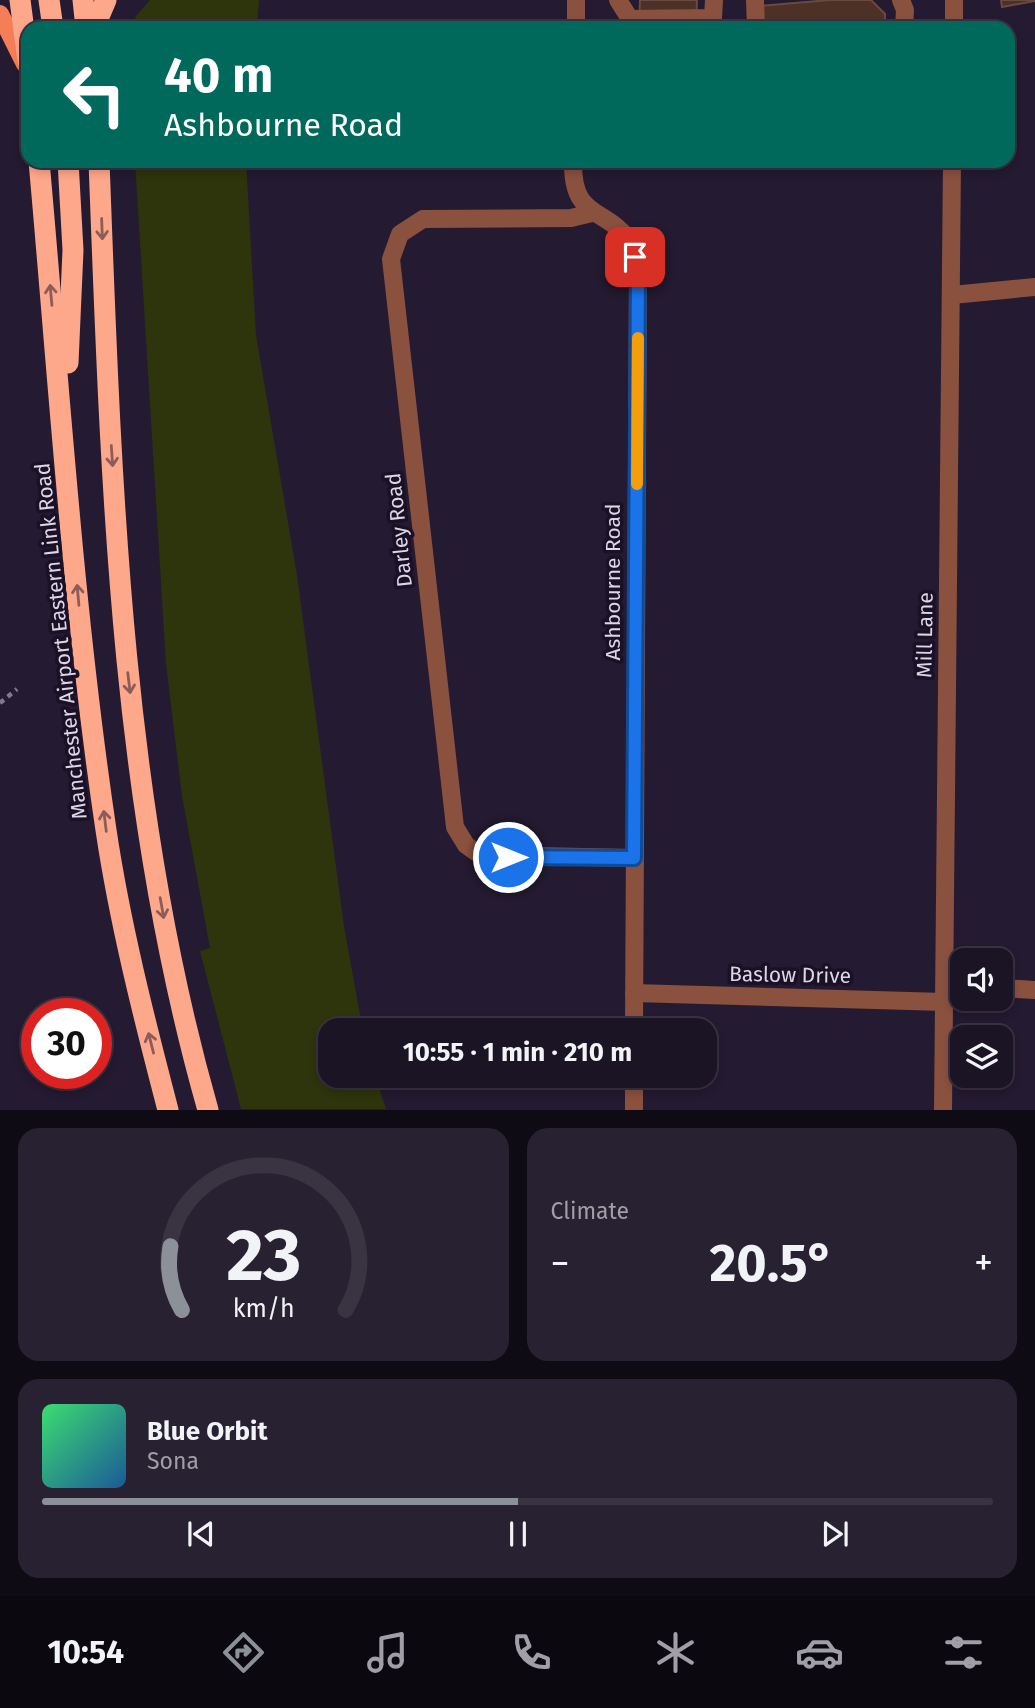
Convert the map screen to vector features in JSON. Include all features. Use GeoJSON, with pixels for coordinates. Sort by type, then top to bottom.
{"type":"FeatureCollection","features":[{"type":"Feature","properties":{"kind":"highway"},"geometry":{"type":"LineString","coordinates":[[20,0],[23,21]]}},
{"type":"Feature","properties":{"kind":"highway"},"geometry":{"type":"LineString","coordinates":[[49,0],[52,21]]}},
{"type":"Feature","properties":{"kind":"highway"},"geometry":{"type":"LineString","coordinates":[[83,0],[85,21]]}},
{"type":"Feature","properties":{"kind":"highway"},"geometry":{"type":"LineString","coordinates":[[97,21],[106,0]]}},
{"type":"Feature","properties":{"kind":"highway","name":"Manchester Airport Eastern Link Road"},"geometry":{"type":"LineString","coordinates":[[40,168],[87,681],[106,833],[129,949],[168,1110]]}},
{"type":"Feature","properties":{"kind":"highway"},"geometry":{"type":"LineString","coordinates":[[64,446],[74,250],[68,168]]}},
{"type":"Feature","properties":{"kind":"highway"},"geometry":{"type":"LineString","coordinates":[[99,168],[108,389],[127,671],[147,827],[158,889],[193,1058],[208,1110]]}},
{"type":"Feature","properties":{"kind":"main road"},"geometry":{"type":"LineString","coordinates":[[0,14],[21,56]]}},
{"type":"Feature","properties":{"kind":"street"},"geometry":{"type":"LineString","coordinates":[[576,0],[576,21]]}},
{"type":"Feature","properties":{"kind":"street"},"geometry":{"type":"LineString","coordinates":[[618,0],[630,19],[713,18],[713,0]]}},
{"type":"Feature","properties":{"kind":"street"},"geometry":{"type":"LineString","coordinates":[[755,0],[756,21]]}},
{"type":"Feature","properties":{"kind":"street"},"geometry":{"type":"LineString","coordinates":[[901,0],[905,10],[904,21]]}},
{"type":"Feature","properties":{"kind":"street"},"geometry":{"type":"LineString","coordinates":[[954,0],[954,21]]}},
{"type":"Feature","properties":{"kind":"street","name":"Ashbourne Road"},"geometry":{"type":"LineString","coordinates":[[573,168],[573,185],[592,213],[614,226],[631,242],[638,273],[634,1018]]}},
{"type":"Feature","properties":{"kind":"street","name":"Mill Lane"},"geometry":{"type":"LineString","coordinates":[[943,1110],[952,168]]}},
{"type":"Feature","properties":{"kind":"street","name":"Darley Road"},"geometry":{"type":"LineString","coordinates":[[592,213],[571,218],[423,219],[400,234],[391,259],[455,827],[466,845],[480,855],[634,858]]}},
{"type":"Feature","properties":{"kind":"street"},"geometry":{"type":"LineString","coordinates":[[952,295],[1035,287]]}},
{"type":"Feature","properties":{"kind":"street"},"geometry":{"type":"LineString","coordinates":[[1013,988],[1035,989]]}},
{"type":"Feature","properties":{"kind":"street","name":"Baslow Drive"},"geometry":{"type":"LineString","coordinates":[[634,993],[944,993],[950,991]]}},
{"type":"Feature","properties":{"kind":"street"},"geometry":{"type":"LineString","coordinates":[[634,1088],[634,1110]]}},
{"type":"Feature","properties":{"kind":"path"},"geometry":{"type":"LineString","coordinates":[[0,703],[17,689]]}},
{"type":"Feature","properties":{"kind":"green space"},"geometry":{"type":"Polygon","coordinates":[[[150,0],[259,0],[258,21],[134,21],[150,0]]]}},
{"type":"Feature","properties":{"kind":"green space"},"geometry":{"type":"Polygon","coordinates":[[[135,168],[246,168],[256,335],[297,575],[344,926],[361,1018],[318,1018],[318,1088],[379,1088],[386,1109],[241,1109],[200,951],[210,948],[182,796],[166,664],[135,168]]]}},
{"type":"Feature","properties":{"kind":"building"},"geometry":{"type":"Polygon","coordinates":[[[640,0],[697,0],[696,21],[639,21],[640,0]]]}},
{"type":"Feature","properties":{"kind":"building"},"geometry":{"type":"Polygon","coordinates":[[[830,0],[871,0],[885,14],[885,21],[761,21],[760,6],[830,0]]]}},
{"type":"Feature","properties":{"kind":"building"},"geometry":{"type":"Polygon","coordinates":[[[1001,0],[1035,0],[1035,1],[1002,7],[1001,0]]]}},
{"type":"Feature","properties":{"kind":"slow traffic"},"geometry":{"type":"LineString","coordinates":[[637,484],[638,338]]}},
{"type":"Feature","properties":{"kind":"route"},"geometry":{"type":"LineString","coordinates":[[508,857],[634,858],[638,273],[635,257]]}}]}
